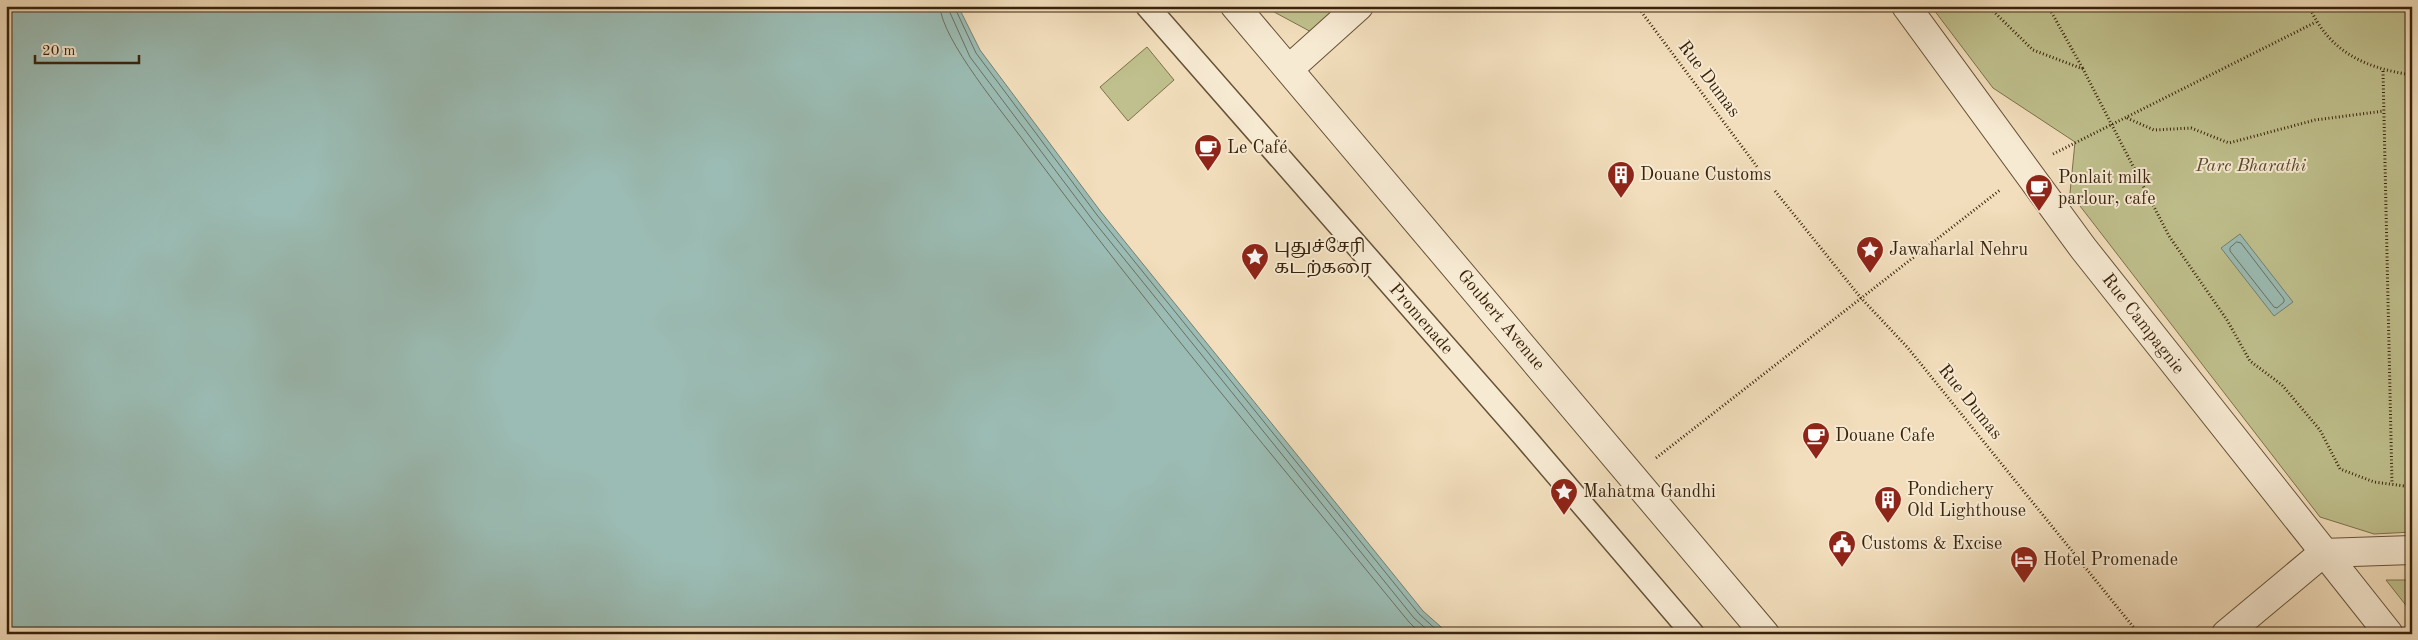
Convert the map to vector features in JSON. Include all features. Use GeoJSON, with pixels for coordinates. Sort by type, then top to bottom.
{"type":"FeatureCollection","features":[{"type":"Feature","properties":{"kind":"street","name":"Promenade"},"geometry":{"type":"LineString","coordinates":[[1146,6],[1522,434],[1693,634]]}},
{"type":"Feature","properties":{"kind":"street","name":"Goubert Avenue"},"geometry":{"type":"LineString","coordinates":[[1235,6],[1765,634]]}},
{"type":"Feature","properties":{"kind":"street"},"geometry":{"type":"LineString","coordinates":[[1289,69],[1359,6]]}},
{"type":"Feature","properties":{"kind":"street","name":"Rue Campagnie"},"geometry":{"type":"LineString","coordinates":[[1906,6],[2083,248],[2389,634]]}},
{"type":"Feature","properties":{"kind":"street"},"geometry":{"type":"LineString","coordinates":[[2226,634],[2323,553],[2412,550]]}},
{"type":"Feature","properties":{"kind":"path","name":"Rue Dumas"},"geometry":{"type":"LineString","coordinates":[[1637,6],[1758,168]]}},
{"type":"Feature","properties":{"kind":"path"},"geometry":{"type":"LineString","coordinates":[[1988,6],[2033,50],[2083,69]]}},
{"type":"Feature","properties":{"kind":"path"},"geometry":{"type":"LineString","coordinates":[[2048,6],[2170,236],[2227,320],[2250,361],[2282,385],[2320,430],[2340,469],[2374,482],[2412,487]]}},
{"type":"Feature","properties":{"kind":"path"},"geometry":{"type":"LineString","coordinates":[[2309,6],[2316,22],[2334,43],[2357,60],[2383,71],[2412,75]]}},
{"type":"Feature","properties":{"kind":"path"},"geometry":{"type":"LineString","coordinates":[[2075,142],[2112,126],[2316,22]]}},
{"type":"Feature","properties":{"kind":"path"},"geometry":{"type":"LineString","coordinates":[[2383,71],[2392,484]]}},
{"type":"Feature","properties":{"kind":"path"},"geometry":{"type":"LineString","coordinates":[[2127,118],[2154,130],[2191,128],[2229,143],[2315,120],[2384,111]]}},
{"type":"Feature","properties":{"kind":"path"},"geometry":{"type":"LineString","coordinates":[[1633,476],[2026,169]]}},
{"type":"Feature","properties":{"kind":"path","name":"Rue Dumas"},"geometry":{"type":"LineString","coordinates":[[1775,191],[1861,298],[1908,348],[2139,634]]}},
{"type":"Feature","properties":{"kind":"green space"},"geometry":{"type":"Polygon","coordinates":[[[1263,6],[1342,6],[1315,34],[1263,6]]]}},
{"type":"Feature","properties":{"kind":"green space","name":"Parc Bharathi"},"geometry":{"type":"Polygon","coordinates":[[[1931,6],[2412,6],[2412,532],[2374,534],[2320,517],[2070,193],[2075,142],[1993,88],[1931,6]]]}},
{"type":"Feature","properties":{"kind":"green space"},"geometry":{"type":"Polygon","coordinates":[[[1147,47],[1174,80],[1128,121],[1100,87],[1147,47]]]}},
{"type":"Feature","properties":{"kind":"green space"},"geometry":{"type":"Polygon","coordinates":[[[2386,580],[2412,580],[2412,613],[2386,580]]]}},
{"type":"Feature","properties":{"kind":"water"},"geometry":{"type":"Polygon","coordinates":[[[6,6],[958,6],[980,50],[1101,212],[1423,611],[1449,634],[6,634],[6,6]]]}},
{"type":"Feature","properties":{"kind":"water"},"geometry":{"type":"Polygon","coordinates":[[[2240,234],[2293,302],[2274,316],[2221,248],[2240,234]]]}},
{"type":"Feature","properties":{"kind":"place","name":"Le Café"},"geometry":{"type":"Point","coordinates":[1208,172]}},
{"type":"Feature","properties":{"kind":"place","name":"Douane Customs"},"geometry":{"type":"Point","coordinates":[1621,199]}},
{"type":"Feature","properties":{"kind":"place","name":"Ponlait milk parlour, cafe"},"geometry":{"type":"Point","coordinates":[2039,212]}},
{"type":"Feature","properties":{"kind":"place","name":"Jawaharlal Nehru"},"geometry":{"type":"Point","coordinates":[1870,274]}},
{"type":"Feature","properties":{"kind":"place","name":"புதுச்சேரி கடற்கரை"},"geometry":{"type":"Point","coordinates":[1255,281]}},
{"type":"Feature","properties":{"kind":"place","name":"Douane Cafe"},"geometry":{"type":"Point","coordinates":[1816,460]}},
{"type":"Feature","properties":{"kind":"place","name":"Mahatma Gandhi"},"geometry":{"type":"Point","coordinates":[1564,516]}},
{"type":"Feature","properties":{"kind":"place","name":"Pondichery Old Lighthouse"},"geometry":{"type":"Point","coordinates":[1888,524]}},
{"type":"Feature","properties":{"kind":"place","name":"Customs & Excise"},"geometry":{"type":"Point","coordinates":[1842,568]}},
{"type":"Feature","properties":{"kind":"place","name":"Hotel Promenade"},"geometry":{"type":"Point","coordinates":[2024,584]}}]}
